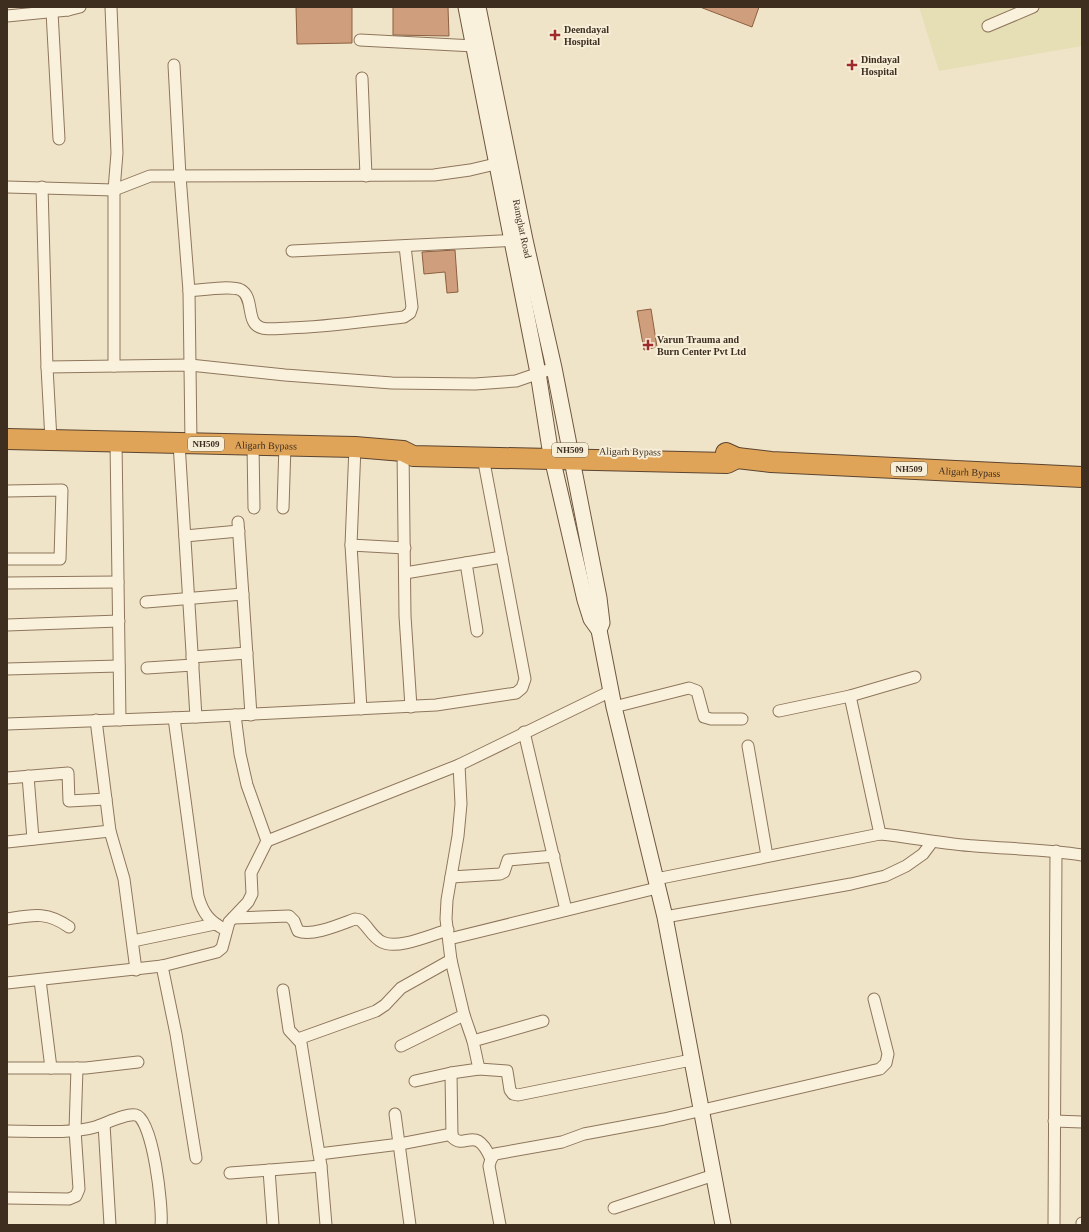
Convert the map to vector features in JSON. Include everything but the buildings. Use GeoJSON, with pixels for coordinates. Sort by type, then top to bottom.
{"type":"FeatureCollection","features":[{"type":"Feature","properties":{"kind":"highway","name":"Aligarh Bypass"},"geometry":{"type":"LineString","coordinates":[[7,439],[51,435],[116,442],[187,439],[253,445],[355,447],[404,451],[412,456],[483,457],[560,455]]}},
{"type":"Feature","properties":{"kind":"highway","name":"Aligarh Bypass"},"geometry":{"type":"LineString","coordinates":[[404,451],[412,444],[560,455],[727,463],[737,458],[771,462],[1082,477]]}},
{"type":"Feature","properties":{"kind":"main road","name":"Ramghat Road"},"geometry":{"type":"LineString","coordinates":[[466,7],[474,46],[503,162]]}},
{"type":"Feature","properties":{"kind":"main road","name":"Ramghat Road"},"geometry":{"type":"LineString","coordinates":[[478,7],[503,162],[518,240],[538,373],[560,455]]}},
{"type":"Feature","properties":{"kind":"main road","name":"Ramghat Road"},"geometry":{"type":"LineString","coordinates":[[518,240],[554,368],[560,455]]}},
{"type":"Feature","properties":{"kind":"main road"},"geometry":{"type":"LineString","coordinates":[[560,455],[599,598],[602,623],[599,630],[614,707],[665,918],[691,1060],[724,1225]]}},
{"type":"Feature","properties":{"kind":"street"},"geometry":{"type":"LineString","coordinates":[[7,16],[52,12],[80,7]]}},
{"type":"Feature","properties":{"kind":"street"},"geometry":{"type":"LineString","coordinates":[[111,7],[117,153],[114,190],[114,366]]}},
{"type":"Feature","properties":{"kind":"street"},"geometry":{"type":"LineString","coordinates":[[988,26],[1033,7]]}},
{"type":"Feature","properties":{"kind":"street"},"geometry":{"type":"LineString","coordinates":[[52,12],[59,139]]}},
{"type":"Feature","properties":{"kind":"street"},"geometry":{"type":"LineString","coordinates":[[360,40],[474,46]]}},
{"type":"Feature","properties":{"kind":"street"},"geometry":{"type":"LineString","coordinates":[[174,65],[180,176],[189,291],[191,420],[187,439],[185,536],[196,717]]}},
{"type":"Feature","properties":{"kind":"street"},"geometry":{"type":"LineString","coordinates":[[362,78],[366,176]]}},
{"type":"Feature","properties":{"kind":"street"},"geometry":{"type":"LineString","coordinates":[[7,187],[114,190],[150,176],[434,175],[470,170],[503,162]]}},
{"type":"Feature","properties":{"kind":"street"},"geometry":{"type":"LineString","coordinates":[[42,187],[47,366],[51,435]]}},
{"type":"Feature","properties":{"kind":"street"},"geometry":{"type":"LineString","coordinates":[[292,251],[518,240]]}},
{"type":"Feature","properties":{"kind":"street"},"geometry":{"type":"LineString","coordinates":[[189,291],[233,288],[241,290],[247,297],[253,321],[256,325],[262,328],[300,328],[404,317],[410,313],[412,307],[405,246]]}},
{"type":"Feature","properties":{"kind":"street"},"geometry":{"type":"LineString","coordinates":[[47,366],[190,365],[285,375],[392,383],[476,384],[516,380],[554,368]]}},
{"type":"Feature","properties":{"kind":"street"},"geometry":{"type":"LineString","coordinates":[[116,442],[120,720]]}},
{"type":"Feature","properties":{"kind":"street"},"geometry":{"type":"LineString","coordinates":[[253,445],[254,508]]}},
{"type":"Feature","properties":{"kind":"street"},"geometry":{"type":"LineString","coordinates":[[283,508],[285,445]]}},
{"type":"Feature","properties":{"kind":"street"},"geometry":{"type":"LineString","coordinates":[[355,447],[351,545],[361,709]]}},
{"type":"Feature","properties":{"kind":"street"},"geometry":{"type":"LineString","coordinates":[[404,451],[405,616],[411,707]]}},
{"type":"Feature","properties":{"kind":"street"},"geometry":{"type":"LineString","coordinates":[[7,724],[251,715],[411,707],[436,705],[516,693],[522,688],[525,679],[483,457]]}},
{"type":"Feature","properties":{"kind":"street"},"geometry":{"type":"LineString","coordinates":[[7,491],[62,490],[60,559],[7,559]]}},
{"type":"Feature","properties":{"kind":"street"},"geometry":{"type":"LineString","coordinates":[[185,536],[238,526],[251,715]]}},
{"type":"Feature","properties":{"kind":"street"},"geometry":{"type":"LineString","coordinates":[[351,545],[405,548]]}},
{"type":"Feature","properties":{"kind":"street"},"geometry":{"type":"LineString","coordinates":[[405,573],[502,557]]}},
{"type":"Feature","properties":{"kind":"street"},"geometry":{"type":"LineString","coordinates":[[466,563],[477,631]]}},
{"type":"Feature","properties":{"kind":"street"},"geometry":{"type":"LineString","coordinates":[[7,584],[118,582]]}},
{"type":"Feature","properties":{"kind":"street"},"geometry":{"type":"LineString","coordinates":[[146,602],[243,594]]}},
{"type":"Feature","properties":{"kind":"street"},"geometry":{"type":"LineString","coordinates":[[7,625],[119,621]]}},
{"type":"Feature","properties":{"kind":"street"},"geometry":{"type":"LineString","coordinates":[[146,668],[247,653]]}},
{"type":"Feature","properties":{"kind":"street"},"geometry":{"type":"LineString","coordinates":[[7,669],[119,666]]}},
{"type":"Feature","properties":{"kind":"street"},"geometry":{"type":"LineString","coordinates":[[779,711],[850,696],[915,678]]}},
{"type":"Feature","properties":{"kind":"street"},"geometry":{"type":"LineString","coordinates":[[614,707],[689,688],[696,691],[704,717],[711,719],[742,719]]}},
{"type":"Feature","properties":{"kind":"street"},"geometry":{"type":"LineString","coordinates":[[7,983],[136,970],[162,966],[217,952],[222,948],[225,942],[226,930],[233,918],[248,902],[252,894],[251,873],[268,841],[459,765],[524,732],[611,691]]}},
{"type":"Feature","properties":{"kind":"street"},"geometry":{"type":"LineString","coordinates":[[850,696],[880,834]]}},
{"type":"Feature","properties":{"kind":"street"},"geometry":{"type":"LineString","coordinates":[[235,715],[240,754],[247,784],[268,841]]}},
{"type":"Feature","properties":{"kind":"street"},"geometry":{"type":"LineString","coordinates":[[174,718],[198,896],[201,908],[207,918],[226,930]]}},
{"type":"Feature","properties":{"kind":"street"},"geometry":{"type":"LineString","coordinates":[[96,720],[110,831],[124,879],[136,970]]}},
{"type":"Feature","properties":{"kind":"street"},"geometry":{"type":"LineString","coordinates":[[524,732],[566,910]]}},
{"type":"Feature","properties":{"kind":"street"},"geometry":{"type":"LineString","coordinates":[[748,746],[767,856]]}},
{"type":"Feature","properties":{"kind":"street"},"geometry":{"type":"LineString","coordinates":[[459,765],[461,804],[458,836],[447,900],[448,934],[451,960],[464,1015],[473,1040],[479,1069]]}},
{"type":"Feature","properties":{"kind":"street"},"geometry":{"type":"LineString","coordinates":[[7,778],[68,773],[69,801],[106,798]]}},
{"type":"Feature","properties":{"kind":"street"},"geometry":{"type":"LineString","coordinates":[[28,776],[33,839]]}},
{"type":"Feature","properties":{"kind":"street"},"geometry":{"type":"LineString","coordinates":[[7,842],[110,831]]}},
{"type":"Feature","properties":{"kind":"street"},"geometry":{"type":"LineString","coordinates":[[233,918],[289,916],[294,921],[298,931],[302,933],[318,931],[355,919],[360,920],[381,942],[390,945],[399,945],[566,910],[657,884],[767,856],[880,834],[908,837],[932,842],[1082,854]]}},
{"type":"Feature","properties":{"kind":"street"},"geometry":{"type":"LineString","coordinates":[[665,918],[850,884],[885,876],[906,866],[923,854],[932,842]]}},
{"type":"Feature","properties":{"kind":"street"},"geometry":{"type":"LineString","coordinates":[[1054,1225],[1056,851]]}},
{"type":"Feature","properties":{"kind":"street"},"geometry":{"type":"LineString","coordinates":[[451,877],[500,874],[504,872],[508,860],[554,856]]}},
{"type":"Feature","properties":{"kind":"street"},"geometry":{"type":"LineString","coordinates":[[7,919],[47,915],[69,926]]}},
{"type":"Feature","properties":{"kind":"street"},"geometry":{"type":"LineString","coordinates":[[132,942],[215,924]]}},
{"type":"Feature","properties":{"kind":"street"},"geometry":{"type":"LineString","coordinates":[[298,1039],[376,1011],[385,1005],[401,988],[451,960]]}},
{"type":"Feature","properties":{"kind":"street"},"geometry":{"type":"LineString","coordinates":[[162,966],[176,1034],[196,1158]]}},
{"type":"Feature","properties":{"kind":"street"},"geometry":{"type":"LineString","coordinates":[[40,980],[50,1068]]}},
{"type":"Feature","properties":{"kind":"street"},"geometry":{"type":"LineString","coordinates":[[283,990],[289,1030],[301,1043],[321,1166],[326,1225]]}},
{"type":"Feature","properties":{"kind":"street"},"geometry":{"type":"LineString","coordinates":[[500,1225],[489,1166],[491,1159],[495,1154],[562,1142],[584,1134],[701,1111],[880,1069],[886,1063],[888,1054],[874,999]]}},
{"type":"Feature","properties":{"kind":"street"},"geometry":{"type":"LineString","coordinates":[[401,1046],[464,1015]]}},
{"type":"Feature","properties":{"kind":"street"},"geometry":{"type":"LineString","coordinates":[[473,1040],[543,1021]]}},
{"type":"Feature","properties":{"kind":"street"},"geometry":{"type":"LineString","coordinates":[[415,1081],[451,1073],[479,1069],[502,1069],[507,1071],[509,1074],[510,1090],[513,1094],[522,1095],[691,1060]]}},
{"type":"Feature","properties":{"kind":"street"},"geometry":{"type":"LineString","coordinates":[[7,1068],[77,1068],[138,1062]]}},
{"type":"Feature","properties":{"kind":"street"},"geometry":{"type":"LineString","coordinates":[[7,1198],[69,1199],[76,1196],[78,1189],[76,1130],[77,1068]]}},
{"type":"Feature","properties":{"kind":"street"},"geometry":{"type":"LineString","coordinates":[[451,1073],[452,1134],[455,1140],[480,1141],[485,1145],[491,1159]]}},
{"type":"Feature","properties":{"kind":"street"},"geometry":{"type":"LineString","coordinates":[[395,1114],[410,1225]]}},
{"type":"Feature","properties":{"kind":"street"},"geometry":{"type":"LineString","coordinates":[[7,1131],[76,1130],[94,1128],[130,1115],[137,1115],[143,1120],[157,1171],[161,1196],[161,1225]]}},
{"type":"Feature","properties":{"kind":"street"},"geometry":{"type":"LineString","coordinates":[[1054,1121],[1082,1122]]}},
{"type":"Feature","properties":{"kind":"street"},"geometry":{"type":"LineString","coordinates":[[104,1124],[110,1225]]}},
{"type":"Feature","properties":{"kind":"street"},"geometry":{"type":"LineString","coordinates":[[319,1154],[400,1144],[452,1134]]}},
{"type":"Feature","properties":{"kind":"street"},"geometry":{"type":"LineString","coordinates":[[230,1173],[321,1166]]}},
{"type":"Feature","properties":{"kind":"street"},"geometry":{"type":"LineString","coordinates":[[269,1170],[273,1225]]}},
{"type":"Feature","properties":{"kind":"street"},"geometry":{"type":"LineString","coordinates":[[614,1208],[714,1175]]}},
{"type":"Feature","properties":{"kind":"shaded area"},"geometry":{"type":"Polygon","coordinates":[[[919,7],[1082,7],[1082,46],[939,71],[919,7]]]}},
{"type":"Feature","properties":{"kind":"place","name":"Deendayal Hospital"},"geometry":{"type":"Point","coordinates":[555,35]}},
{"type":"Feature","properties":{"kind":"place","name":"Dindayal Hospital"},"geometry":{"type":"Point","coordinates":[852,65]}},
{"type":"Feature","properties":{"kind":"place","name":"Varun Trauma and Burn Center Pvt Ltd"},"geometry":{"type":"Point","coordinates":[648,345]}}]}
